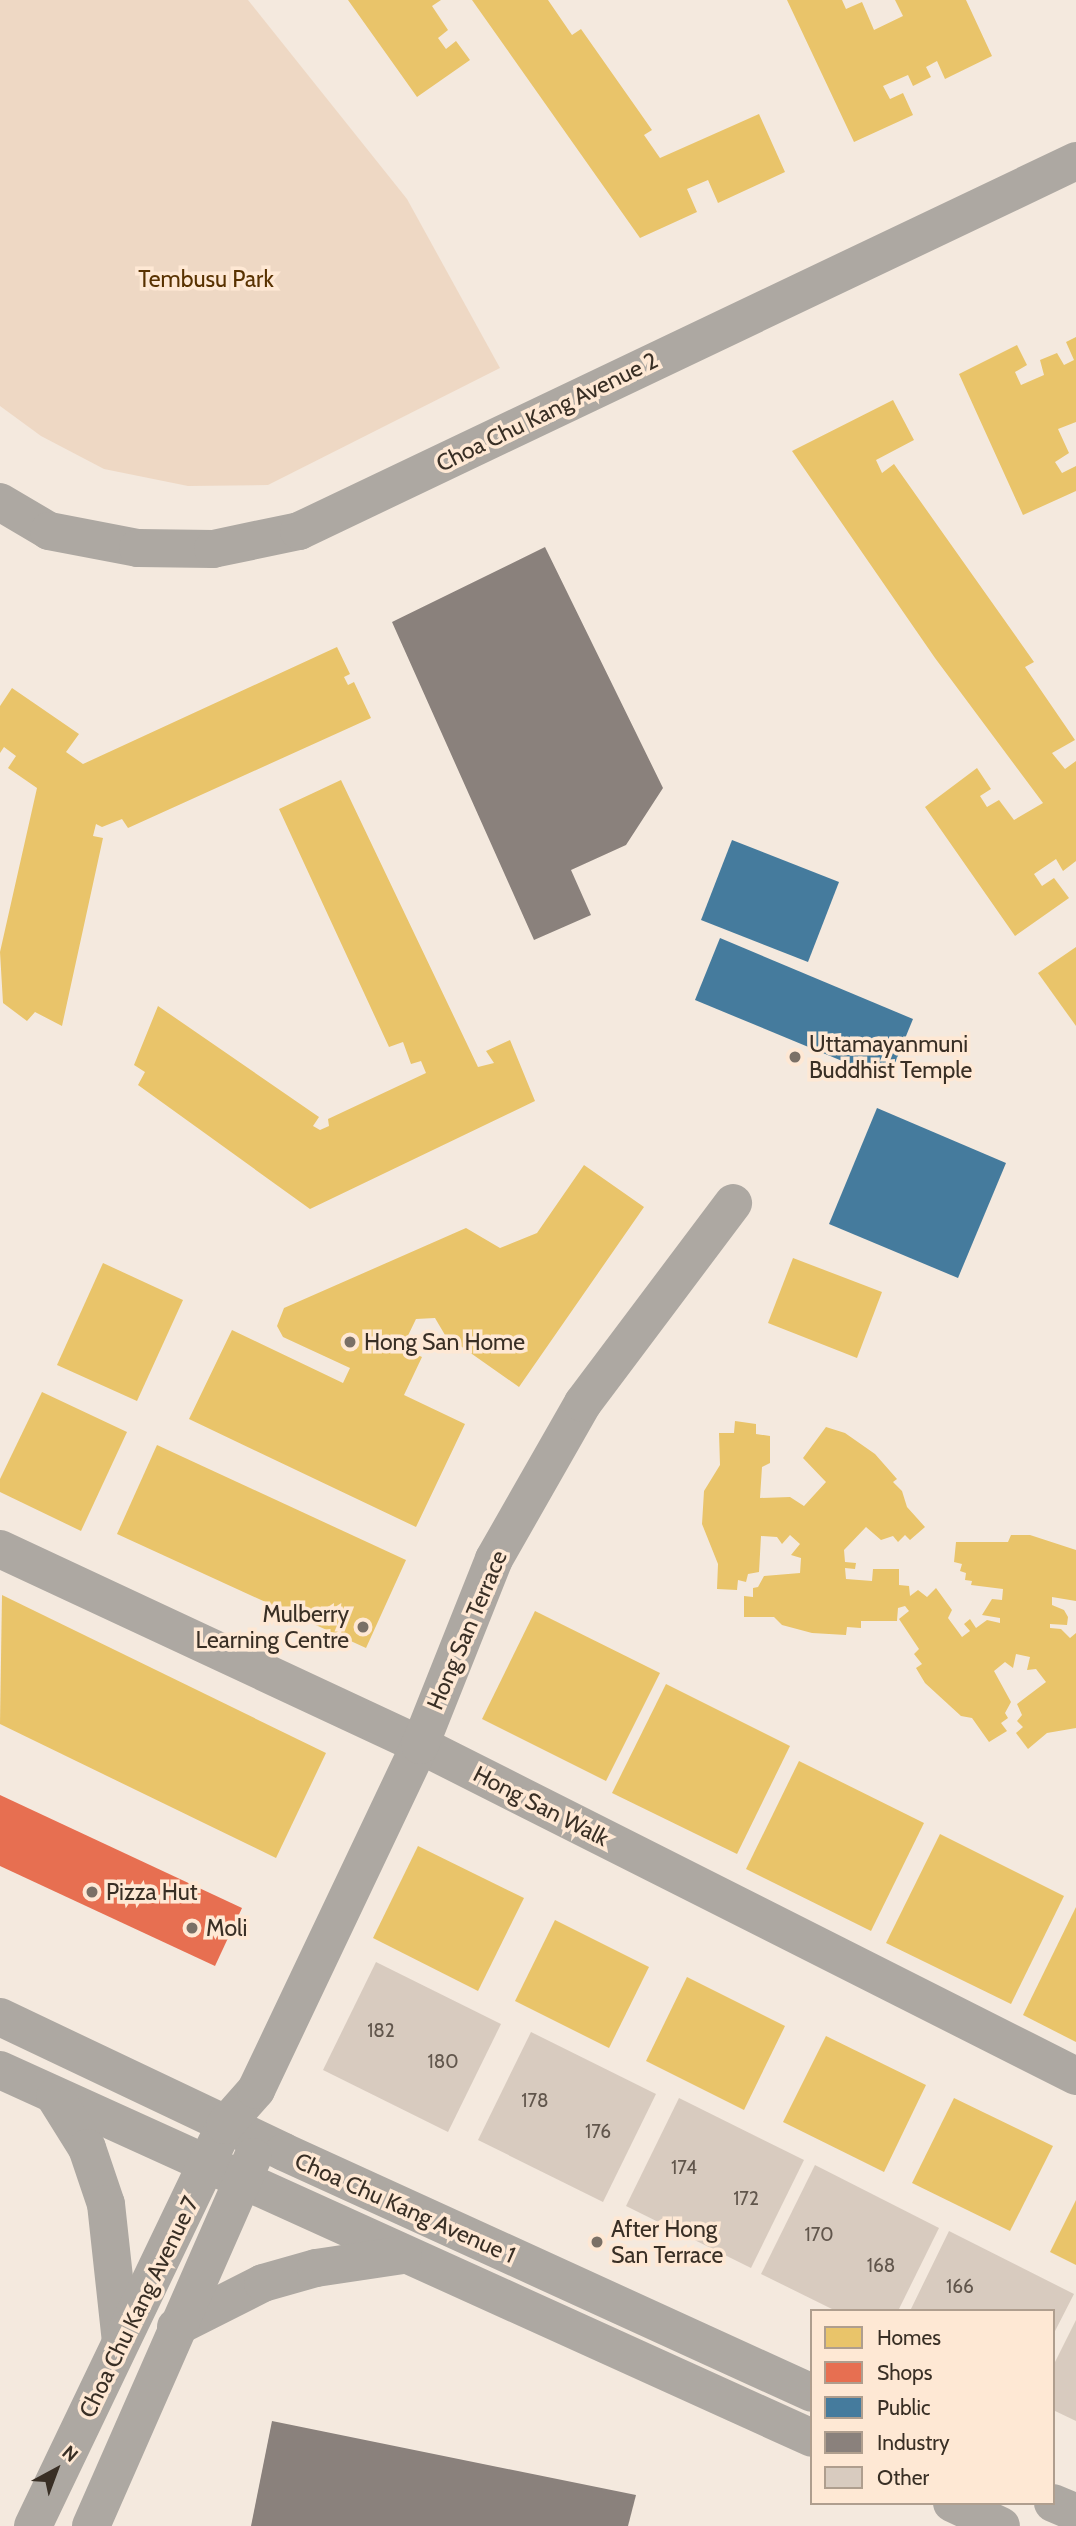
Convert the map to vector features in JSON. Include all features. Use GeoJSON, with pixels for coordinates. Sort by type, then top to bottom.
{"type":"FeatureCollection","features":[{"type":"Feature","properties":{"kind":"street","name":"Choa Chu Kang Avenue 2"},"geometry":{"type":"LineString","coordinates":[[0,502],[49,531],[138,548],[213,550],[299,531],[1076,161]]}},
{"type":"Feature","properties":{"kind":"street","name":"Hong San Terrace"},"geometry":{"type":"LineString","coordinates":[[225,2125],[256,2090],[420,1745],[494,1559],[583,1403],[733,1203]]}},
{"type":"Feature","properties":{"kind":"street","name":"Hong San Walk"},"geometry":{"type":"LineString","coordinates":[[0,1549],[420,1745],[1076,2076]]}},
{"type":"Feature","properties":{"kind":"street","name":"Choa Chu Kang Avenue 1"},"geometry":{"type":"LineString","coordinates":[[0,2017],[225,2125],[810,2392]]}},
{"type":"Feature","properties":{"kind":"street","name":"Choa Chu Kang Avenue 1"},"geometry":{"type":"LineString","coordinates":[[0,2070],[403,2255],[810,2437]]}},
{"type":"Feature","properties":{"kind":"street","name":"Hong San Terrace"},"geometry":{"type":"LineString","coordinates":[[243,2181],[260,2141],[256,2090]]}},
{"type":"Feature","properties":{"kind":"street"},"geometry":{"type":"LineString","coordinates":[[55,2096],[87,2148],[106,2204],[121,2341]]}},
{"type":"Feature","properties":{"kind":"street","name":"Choa Chu Kang Avenue 7"},"geometry":{"type":"LineString","coordinates":[[33,2526],[225,2125]]}},
{"type":"Feature","properties":{"kind":"street","name":"Choa Chu Kang Avenue 7"},"geometry":{"type":"LineString","coordinates":[[91,2526],[176,2327],[243,2181]]}},
{"type":"Feature","properties":{"kind":"street"},"geometry":{"type":"LineString","coordinates":[[176,2327],[262,2283],[316,2268],[403,2255]]}},
{"type":"Feature","properties":{"kind":"street"},"geometry":{"type":"LineString","coordinates":[[1055,2504],[1076,2513]]}},
{"type":"Feature","properties":{"kind":"street"},"geometry":{"type":"LineString","coordinates":[[956,2505],[1001,2526]]}},
{"type":"Feature","properties":{"kind":"green space","name":"Tembusu Park"},"geometry":{"type":"Polygon","coordinates":[[[0,0],[248,0],[407,199],[500,368],[268,485],[188,486],[104,469],[41,436],[0,406],[0,0]]]}},
{"type":"Feature","properties":{"kind":"building: Homes"},"geometry":{"type":"Polygon","coordinates":[[[348,0],[441,0],[432,6],[448,30],[438,38],[446,49],[456,41],[470,60],[417,97],[348,0]]]}},
{"type":"Feature","properties":{"kind":"building: Homes"},"geometry":{"type":"Polygon","coordinates":[[[472,0],[548,0],[572,35],[581,29],[652,130],[644,135],[660,158],[759,114],[785,172],[718,203],[708,180],[687,189],[697,212],[640,238],[472,0]]]}},
{"type":"Feature","properties":{"kind":"building: Homes"},"geometry":{"type":"Polygon","coordinates":[[[787,0],[842,0],[846,9],[862,2],[874,30],[903,16],[895,0],[966,0],[992,56],[945,79],[937,61],[926,67],[931,77],[913,86],[908,75],[883,86],[890,99],[903,93],[913,115],[854,142],[787,0]]]}},
{"type":"Feature","properties":{"kind":"building: Homes"},"geometry":{"type":"Polygon","coordinates":[[[1076,337],[1076,422],[1058,429],[1069,453],[1055,462],[1062,473],[1076,466],[1076,491],[1023,515],[959,374],[1017,345],[1027,365],[1015,372],[1021,385],[1044,375],[1040,360],[1057,353],[1064,365],[1074,360],[1066,342],[1076,337]]]}},
{"type":"Feature","properties":{"kind":"building: Homes"},"geometry":{"type":"Polygon","coordinates":[[[893,400],[914,440],[876,460],[882,473],[894,464],[1034,662],[1025,667],[1075,740],[1052,753],[1065,769],[1076,761],[1076,861],[1063,871],[1056,859],[1034,874],[1042,886],[1054,878],[1069,898],[1015,936],[925,807],[977,768],[991,789],[980,796],[987,807],[999,800],[1014,820],[1043,803],[935,658],[792,451],[893,400]]]}},
{"type":"Feature","properties":{"kind":"building: Homes"},"geometry":{"type":"Polygon","coordinates":[[[337,647],[350,674],[344,677],[348,685],[354,682],[371,718],[128,828],[122,819],[102,827],[96,824],[93,836],[103,838],[62,1026],[35,1012],[27,1021],[3,1003],[0,952],[37,788],[8,768],[16,756],[4,747],[0,753],[0,706],[12,688],[79,734],[66,752],[83,764],[337,647]]]}},
{"type":"Feature","properties":{"kind":"building: Homes"},"geometry":{"type":"Polygon","coordinates":[[[341,780],[478,1067],[494,1063],[486,1051],[510,1040],[535,1101],[310,1209],[138,1085],[145,1072],[134,1065],[158,1006],[319,1117],[313,1126],[320,1130],[329,1126],[328,1119],[426,1073],[421,1061],[411,1064],[403,1042],[389,1047],[279,809],[341,780]]]}},
{"type":"Feature","properties":{"kind":"building: Homes"},"geometry":{"type":"Polygon","coordinates":[[[1076,947],[1076,1026],[1038,973],[1076,947]]]}},
{"type":"Feature","properties":{"kind":"building: Homes","name":"Hong San Home"},"geometry":{"type":"Polygon","coordinates":[[[584,1165],[644,1207],[519,1387],[445,1335],[435,1318],[416,1319],[402,1348],[422,1357],[404,1395],[465,1424],[416,1527],[189,1419],[232,1330],[343,1383],[350,1368],[283,1337],[277,1326],[284,1308],[466,1228],[500,1248],[537,1233],[584,1165]]]}},
{"type":"Feature","properties":{"kind":"building: Homes"},"geometry":{"type":"Polygon","coordinates":[[[793,1258],[882,1292],[857,1358],[768,1323],[793,1258]]]}},
{"type":"Feature","properties":{"kind":"building: Homes"},"geometry":{"type":"Polygon","coordinates":[[[103,1263],[183,1300],[137,1401],[57,1365],[103,1263]]]}},
{"type":"Feature","properties":{"kind":"building: Homes"},"geometry":{"type":"Polygon","coordinates":[[[42,1392],[127,1432],[81,1531],[0,1492],[0,1479],[42,1392]]]}},
{"type":"Feature","properties":{"kind":"building: Homes"},"geometry":{"type":"Polygon","coordinates":[[[735,1421],[756,1424],[756,1434],[770,1436],[770,1463],[762,1467],[760,1498],[790,1497],[804,1506],[826,1482],[803,1458],[826,1427],[845,1433],[875,1454],[897,1479],[893,1482],[902,1491],[907,1507],[925,1527],[910,1540],[905,1535],[898,1542],[893,1536],[881,1540],[866,1527],[844,1550],[845,1562],[856,1563],[855,1569],[845,1568],[846,1579],[872,1581],[873,1569],[899,1569],[899,1585],[909,1586],[910,1596],[918,1590],[927,1597],[936,1588],[952,1610],[948,1618],[962,1637],[970,1631],[964,1624],[970,1619],[976,1628],[987,1620],[1000,1623],[1000,1618],[982,1615],[992,1599],[1002,1600],[1003,1589],[971,1585],[972,1581],[965,1580],[966,1573],[960,1571],[962,1564],[954,1562],[956,1542],[1008,1542],[1011,1535],[1030,1535],[1076,1550],[1076,1601],[1052,1597],[1052,1605],[1064,1610],[1068,1617],[1067,1625],[1050,1624],[1050,1628],[1061,1629],[1070,1638],[1076,1633],[1076,1728],[1047,1733],[1028,1749],[1016,1733],[1023,1727],[1017,1721],[1022,1715],[1017,1704],[1046,1682],[1036,1669],[1027,1670],[1030,1657],[1016,1654],[1013,1668],[1005,1662],[994,1671],[1011,1702],[1005,1713],[1008,1718],[1001,1723],[1007,1731],[989,1742],[972,1718],[961,1716],[925,1683],[916,1668],[922,1664],[914,1654],[919,1649],[899,1619],[909,1611],[905,1606],[898,1608],[897,1621],[861,1621],[861,1628],[847,1627],[846,1635],[812,1633],[782,1625],[774,1617],[744,1617],[744,1596],[753,1597],[753,1588],[758,1587],[764,1576],[800,1573],[801,1558],[791,1555],[800,1544],[790,1535],[782,1544],[777,1537],[761,1536],[759,1572],[748,1574],[746,1582],[738,1580],[737,1590],[717,1589],[718,1564],[702,1524],[704,1491],[720,1465],[719,1433],[734,1433],[735,1421]]]}},
{"type":"Feature","properties":{"kind":"building: Homes"},"geometry":{"type":"Polygon","coordinates":[[[157,1445],[406,1560],[366,1648],[117,1534],[157,1445]]]}},
{"type":"Feature","properties":{"kind":"building: Homes"},"geometry":{"type":"Polygon","coordinates":[[[2,1595],[326,1753],[276,1858],[0,1724],[2,1595]]]}},
{"type":"Feature","properties":{"kind":"building: Homes"},"geometry":{"type":"Polygon","coordinates":[[[535,1611],[660,1673],[606,1781],[482,1719],[535,1611]]]}},
{"type":"Feature","properties":{"kind":"building: Homes"},"geometry":{"type":"Polygon","coordinates":[[[666,1684],[790,1746],[737,1854],[612,1793],[666,1684]]]}},
{"type":"Feature","properties":{"kind":"building: Homes"},"geometry":{"type":"Polygon","coordinates":[[[799,1761],[924,1823],[871,1931],[746,1869],[799,1761]]]}},
{"type":"Feature","properties":{"kind":"building: Homes"},"geometry":{"type":"Polygon","coordinates":[[[940,1834],[1064,1896],[1011,2004],[886,1943],[940,1834]]]}},
{"type":"Feature","properties":{"kind":"building: Homes"},"geometry":{"type":"Polygon","coordinates":[[[418,1846],[524,1898],[478,1991],[373,1938],[418,1846]]]}},
{"type":"Feature","properties":{"kind":"building: Homes"},"geometry":{"type":"Polygon","coordinates":[[[1076,1907],[1076,2042],[1023,2015],[1076,1907]]]}},
{"type":"Feature","properties":{"kind":"building: Homes"},"geometry":{"type":"Polygon","coordinates":[[[555,1920],[649,1967],[609,2048],[515,2001],[555,1920]]]}},
{"type":"Feature","properties":{"kind":"building: Homes"},"geometry":{"type":"Polygon","coordinates":[[[687,1977],[785,2026],[744,2110],[646,2061],[687,1977]]]}},
{"type":"Feature","properties":{"kind":"building: Homes"},"geometry":{"type":"Polygon","coordinates":[[[826,2036],[926,2085],[884,2172],[783,2122],[826,2036]]]}},
{"type":"Feature","properties":{"kind":"building: Homes"},"geometry":{"type":"Polygon","coordinates":[[[954,2098],[1053,2146],[1010,2231],[912,2183],[954,2098]]]}},
{"type":"Feature","properties":{"kind":"building: Homes"},"geometry":{"type":"Polygon","coordinates":[[[1076,2200],[1076,2265],[1050,2252],[1076,2200]]]}},
{"type":"Feature","properties":{"kind":"building: Shops"},"geometry":{"type":"Polygon","coordinates":[[[0,1795],[242,1908],[215,1966],[0,1866],[0,1795]]]}},
{"type":"Feature","properties":{"kind":"building: Public"},"geometry":{"type":"Polygon","coordinates":[[[732,840],[839,882],[808,962],[701,920],[732,840]]]}},
{"type":"Feature","properties":{"kind":"building: Public"},"geometry":{"type":"Polygon","coordinates":[[[720,938],[913,1019],[888,1080],[695,1000],[720,938]]]}},
{"type":"Feature","properties":{"kind":"building: Public"},"geometry":{"type":"Polygon","coordinates":[[[877,1108],[1006,1163],[958,1278],[829,1224],[877,1108]]]}},
{"type":"Feature","properties":{"kind":"building: Industry"},"geometry":{"type":"Polygon","coordinates":[[[545,547],[663,788],[626,845],[571,870],[591,915],[534,940],[392,622],[545,547]]]}},
{"type":"Feature","properties":{"kind":"building: Industry"},"geometry":{"type":"Polygon","coordinates":[[[272,2421],[636,2495],[628,2526],[251,2526],[272,2421]]]}},
{"type":"Feature","properties":{"kind":"building: Other"},"geometry":{"type":"Polygon","coordinates":[[[376,1962],[501,2024],[448,2132],[323,2070],[376,1962]]]}},
{"type":"Feature","properties":{"kind":"building: Other"},"geometry":{"type":"Polygon","coordinates":[[[531,2032],[656,2094],[603,2202],[478,2140],[531,2032]]]}},
{"type":"Feature","properties":{"kind":"building: Other"},"geometry":{"type":"Polygon","coordinates":[[[679,2098],[804,2160],[751,2268],[626,2206],[679,2098]]]}},
{"type":"Feature","properties":{"kind":"building: Other"},"geometry":{"type":"Polygon","coordinates":[[[815,2165],[939,2228],[899,2309],[832,2309],[761,2274],[815,2165]]]}},
{"type":"Feature","properties":{"kind":"building: Other"},"geometry":{"type":"Polygon","coordinates":[[[949,2231],[1074,2294],[1055,2331],[1055,2309],[911,2309],[949,2231]]]}},
{"type":"Feature","properties":{"kind":"building: Other"},"geometry":{"type":"Polygon","coordinates":[[[1076,2320],[1076,2421],[1055,2411],[1055,2362],[1076,2320]]]}},
{"type":"Feature","properties":{"kind":"place","name":"Uttamayanmuni Buddhist Temple"},"geometry":{"type":"Point","coordinates":[795,1057]}},
{"type":"Feature","properties":{"kind":"place","name":"Hong San Home"},"geometry":{"type":"Point","coordinates":[350,1342]}},
{"type":"Feature","properties":{"kind":"place","name":"Mulberry Learning Centre"},"geometry":{"type":"Point","coordinates":[363,1627]}},
{"type":"Feature","properties":{"kind":"place","name":"Pizza Hut"},"geometry":{"type":"Point","coordinates":[92,1892]}},
{"type":"Feature","properties":{"kind":"place","name":"Moli"},"geometry":{"type":"Point","coordinates":[192,1928]}},
{"type":"Feature","properties":{"kind":"place","name":"After Hong San Terrace"},"geometry":{"type":"Point","coordinates":[597,2242]}}]}
